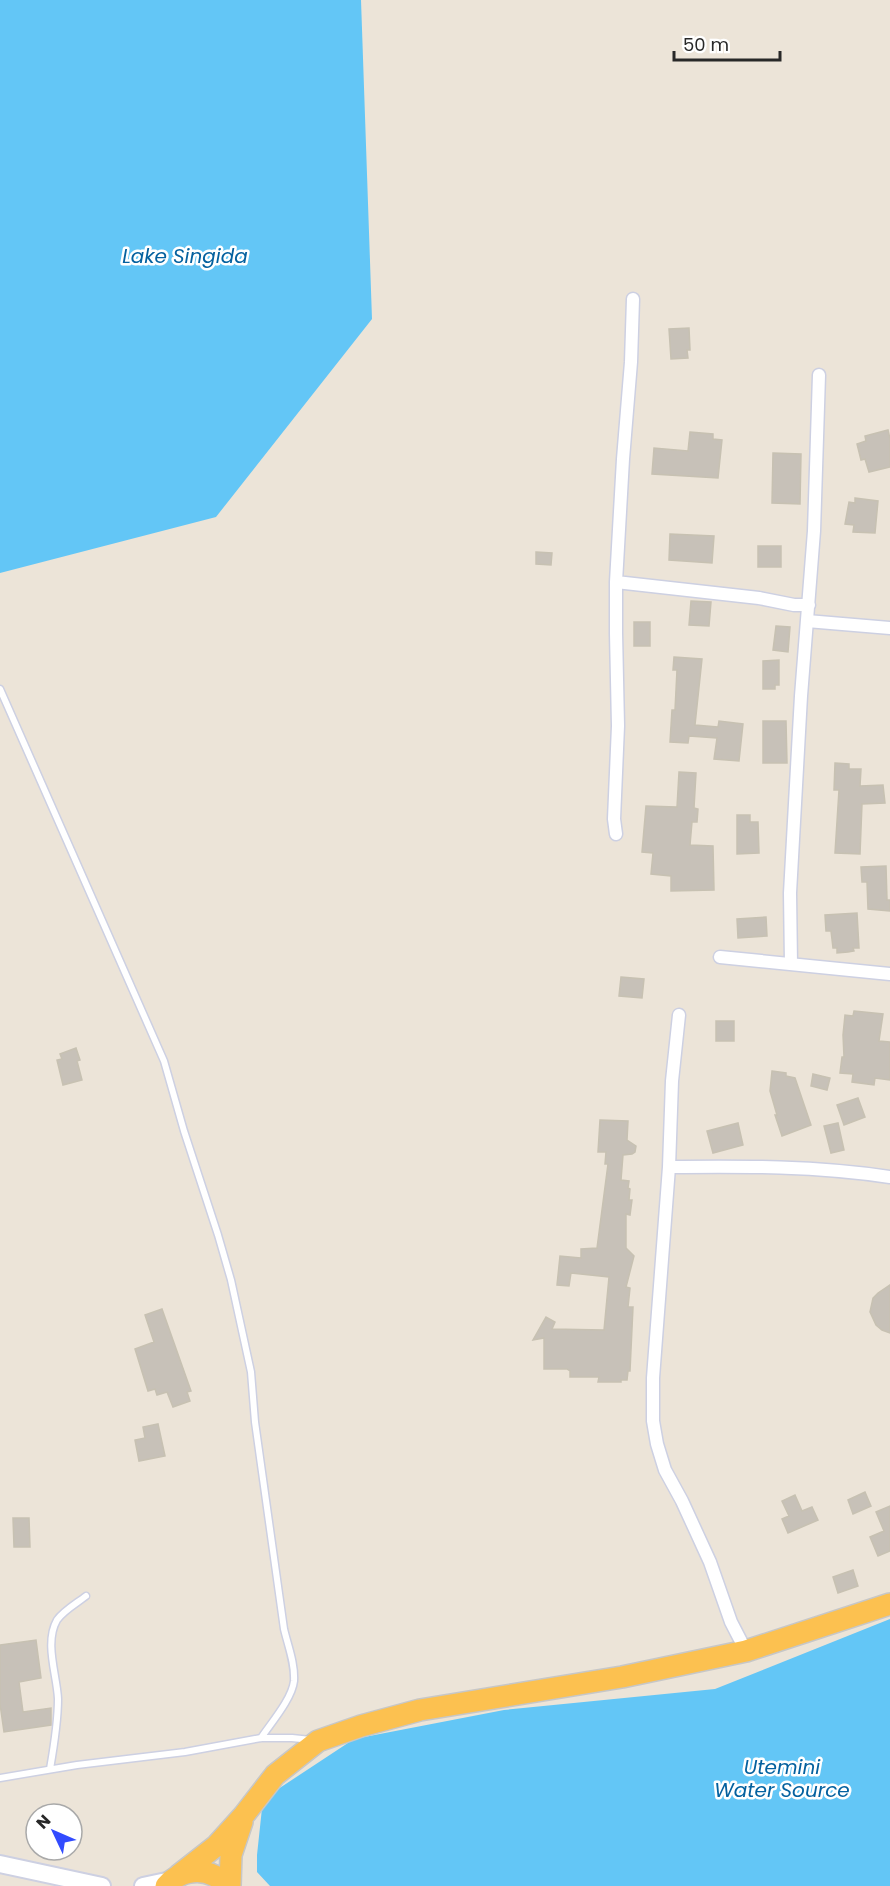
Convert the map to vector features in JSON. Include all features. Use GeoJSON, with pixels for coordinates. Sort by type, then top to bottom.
{"type":"FeatureCollection","features":[{"type":"Feature","properties":{"kind":"highway"},"geometry":{"type":"LineString","coordinates":[[172,1880],[216,1846],[275,1775],[318,1741],[420,1710],[622,1677],[746,1651],[890,1604]]}},
{"type":"Feature","properties":{"kind":"highway"},"geometry":{"type":"LineString","coordinates":[[228,1886],[231,1855],[244,1815]]}},
{"type":"Feature","properties":{"kind":"highway"},"geometry":{"type":"LineString","coordinates":[[172,1880],[198,1871],[216,1876],[228,1886]]}},
{"type":"Feature","properties":{"kind":"street"},"geometry":{"type":"LineString","coordinates":[[616,834],[614,819],[618,726],[616,582],[633,299]]}},
{"type":"Feature","properties":{"kind":"street"},"geometry":{"type":"LineString","coordinates":[[791,964],[791,870],[814,531],[819,375]]}},
{"type":"Feature","properties":{"kind":"street"},"geometry":{"type":"LineString","coordinates":[[616,582],[759,597],[794,605],[808,605]]}},
{"type":"Feature","properties":{"kind":"street"},"geometry":{"type":"LineString","coordinates":[[807,621],[890,628]]}},
{"type":"Feature","properties":{"kind":"street"},"geometry":{"type":"LineString","coordinates":[[720,957],[890,974]]}},
{"type":"Feature","properties":{"kind":"street"},"geometry":{"type":"LineString","coordinates":[[679,1015],[672,1081],[669,1167],[653,1378],[653,1421],[665,1470],[710,1562],[731,1622],[746,1651]]}},
{"type":"Feature","properties":{"kind":"street"},"geometry":{"type":"LineString","coordinates":[[669,1167],[746,1166],[865,1173],[890,1177]]}},
{"type":"Feature","properties":{"kind":"street"},"geometry":{"type":"LineString","coordinates":[[0,1864],[102,1886]]}},
{"type":"Feature","properties":{"kind":"street"},"geometry":{"type":"LineString","coordinates":[[143,1886],[172,1880]]}},
{"type":"Feature","properties":{"kind":"lane"},"geometry":{"type":"LineString","coordinates":[[0,689],[164,1061],[231,1280],[251,1372],[255,1422],[284,1629],[292,1661],[294,1682],[289,1696],[261,1738]]}},
{"type":"Feature","properties":{"kind":"lane"},"geometry":{"type":"LineString","coordinates":[[50,1769],[56,1733],[58,1700],[52,1634],[58,1619],[86,1596]]}},
{"type":"Feature","properties":{"kind":"lane"},"geometry":{"type":"LineString","coordinates":[[0,1778],[50,1769],[185,1752],[261,1738],[318,1741]]}},
{"type":"Feature","properties":{"kind":"water","name":"Lake Singida"},"geometry":{"type":"Polygon","coordinates":[[[0,0],[361,0],[372,319],[216,517],[0,573],[0,0]]]}},
{"type":"Feature","properties":{"kind":"water","name":"Utemini Water Source"},"geometry":{"type":"Polygon","coordinates":[[[890,1619],[890,1886],[270,1886],[257,1872],[263,1799],[354,1739],[504,1710],[715,1689],[890,1619]]]}},
{"type":"Feature","properties":{"kind":"building"},"geometry":{"type":"Polygon","coordinates":[[[689,328],[688,358],[671,359],[669,329],[689,328]]]}},
{"type":"Feature","properties":{"kind":"building"},"geometry":{"type":"Polygon","coordinates":[[[888,430],[890,467],[869,472],[865,459],[861,460],[857,444],[866,441],[865,436],[888,430]]]}},
{"type":"Feature","properties":{"kind":"building"},"geometry":{"type":"Polygon","coordinates":[[[690,432],[713,434],[713,439],[722,440],[718,478],[652,474],[654,448],[688,451],[690,432]]]}},
{"type":"Feature","properties":{"kind":"building"},"geometry":{"type":"Polygon","coordinates":[[[773,453],[801,454],[800,504],[772,503],[773,453]]]}},
{"type":"Feature","properties":{"kind":"building"},"geometry":{"type":"Polygon","coordinates":[[[855,498],[878,501],[875,533],[853,532],[854,525],[845,524],[849,502],[855,503],[855,498]]]}},
{"type":"Feature","properties":{"kind":"building"},"geometry":{"type":"Polygon","coordinates":[[[670,534],[714,536],[712,563],[669,560],[670,534]]]}},
{"type":"Feature","properties":{"kind":"building"},"geometry":{"type":"Polygon","coordinates":[[[758,546],[781,546],[781,567],[758,567],[758,546]]]}},
{"type":"Feature","properties":{"kind":"building"},"geometry":{"type":"Polygon","coordinates":[[[536,552],[552,553],[551,565],[536,564],[536,552]]]}},
{"type":"Feature","properties":{"kind":"building"},"geometry":{"type":"Polygon","coordinates":[[[691,601],[711,602],[709,626],[689,625],[691,601]]]}},
{"type":"Feature","properties":{"kind":"building"},"geometry":{"type":"Polygon","coordinates":[[[634,622],[650,622],[650,646],[634,646],[634,622]]]}},
{"type":"Feature","properties":{"kind":"building"},"geometry":{"type":"Polygon","coordinates":[[[776,626],[790,627],[788,652],[773,650],[776,626]]]}},
{"type":"Feature","properties":{"kind":"building"},"geometry":{"type":"Polygon","coordinates":[[[674,657],[702,659],[695,725],[718,727],[719,721],[743,724],[739,761],[714,759],[717,738],[689,736],[688,743],[670,742],[672,710],[675,710],[677,670],[673,670],[674,657]]]}},
{"type":"Feature","properties":{"kind":"building"},"geometry":{"type":"Polygon","coordinates":[[[779,660],[779,685],[775,685],[775,689],[763,689],[763,661],[779,660]]]}},
{"type":"Feature","properties":{"kind":"building"},"geometry":{"type":"Polygon","coordinates":[[[763,721],[786,721],[787,763],[763,763],[763,721]]]}},
{"type":"Feature","properties":{"kind":"building"},"geometry":{"type":"Polygon","coordinates":[[[835,763],[849,764],[849,769],[861,769],[860,786],[883,785],[885,803],[862,804],[860,854],[835,853],[839,790],[834,790],[835,763]]]}},
{"type":"Feature","properties":{"kind":"building"},"geometry":{"type":"Polygon","coordinates":[[[679,772],[696,773],[694,808],[698,809],[697,822],[692,822],[690,845],[713,846],[714,890],[671,891],[671,876],[651,874],[653,853],[642,852],[646,806],[677,807],[679,772]]]}},
{"type":"Feature","properties":{"kind":"building"},"geometry":{"type":"Polygon","coordinates":[[[737,815],[750,815],[750,822],[758,822],[759,853],[737,854],[737,815]]]}},
{"type":"Feature","properties":{"kind":"building"},"geometry":{"type":"Polygon","coordinates":[[[886,866],[887,900],[890,900],[890,911],[868,909],[867,882],[862,882],[861,867],[886,866]]]}},
{"type":"Feature","properties":{"kind":"building"},"geometry":{"type":"Polygon","coordinates":[[[857,913],[859,948],[853,948],[854,951],[837,953],[837,948],[833,948],[831,931],[826,931],[825,915],[857,913]]]}},
{"type":"Feature","properties":{"kind":"building"},"geometry":{"type":"Polygon","coordinates":[[[766,917],[767,936],[738,938],[737,919],[766,917]]]}},
{"type":"Feature","properties":{"kind":"building"},"geometry":{"type":"Polygon","coordinates":[[[621,977],[644,979],[642,998],[619,996],[621,977]]]}},
{"type":"Feature","properties":{"kind":"building"},"geometry":{"type":"Polygon","coordinates":[[[854,1011],[883,1014],[879,1041],[890,1042],[890,1080],[875,1078],[874,1085],[852,1082],[853,1074],[840,1073],[842,1057],[844,1057],[845,1015],[853,1016],[854,1011]]]}},
{"type":"Feature","properties":{"kind":"building"},"geometry":{"type":"Polygon","coordinates":[[[716,1021],[734,1021],[734,1041],[716,1041],[716,1021]]]}},
{"type":"Feature","properties":{"kind":"building"},"geometry":{"type":"Polygon","coordinates":[[[76,1048],[82,1080],[63,1085],[57,1060],[62,1059],[60,1054],[76,1048]]]}},
{"type":"Feature","properties":{"kind":"building"},"geometry":{"type":"Polygon","coordinates":[[[772,1071],[786,1073],[786,1076],[795,1078],[811,1125],[782,1136],[770,1091],[772,1071]]]}},
{"type":"Feature","properties":{"kind":"building"},"geometry":{"type":"Polygon","coordinates":[[[813,1074],[830,1078],[827,1090],[811,1086],[813,1074]]]}},
{"type":"Feature","properties":{"kind":"building"},"geometry":{"type":"Polygon","coordinates":[[[858,1098],[865,1117],[844,1125],[837,1105],[858,1098]]]}},
{"type":"Feature","properties":{"kind":"building"},"geometry":{"type":"Polygon","coordinates":[[[600,1120],[628,1121],[627,1140],[636,1146],[635,1152],[623,1155],[621,1180],[629,1181],[629,1200],[632,1200],[630,1215],[626,1214],[626,1248],[634,1256],[626,1287],[630,1288],[628,1307],[633,1307],[630,1371],[628,1371],[627,1380],[621,1380],[621,1382],[598,1382],[599,1377],[570,1377],[570,1371],[567,1369],[544,1369],[544,1338],[533,1340],[546,1317],[555,1322],[552,1329],[604,1330],[609,1277],[571,1273],[569,1286],[557,1285],[560,1256],[581,1258],[581,1249],[597,1248],[608,1164],[605,1164],[606,1152],[598,1152],[600,1120]]]}},
{"type":"Feature","properties":{"kind":"building"},"geometry":{"type":"Polygon","coordinates":[[[738,1123],[743,1145],[713,1153],[707,1131],[738,1123]]]}},
{"type":"Feature","properties":{"kind":"building"},"geometry":{"type":"Polygon","coordinates":[[[838,1123],[844,1150],[831,1153],[824,1126],[838,1123]]]}},
{"type":"Feature","properties":{"kind":"building"},"geometry":{"type":"Polygon","coordinates":[[[890,1285],[890,1333],[876,1325],[870,1312],[873,1298],[890,1285]]]}},
{"type":"Feature","properties":{"kind":"building"},"geometry":{"type":"Polygon","coordinates":[[[162,1309],[191,1391],[187,1392],[190,1401],[173,1407],[167,1392],[157,1395],[155,1389],[148,1391],[135,1349],[154,1342],[145,1315],[162,1309]]]}},
{"type":"Feature","properties":{"kind":"building"},"geometry":{"type":"Polygon","coordinates":[[[158,1424],[165,1456],[139,1461],[135,1440],[145,1438],[143,1427],[158,1424]]]}},
{"type":"Feature","properties":{"kind":"building"},"geometry":{"type":"Polygon","coordinates":[[[865,1492],[871,1506],[853,1514],[848,1500],[865,1492]]]}},
{"type":"Feature","properties":{"kind":"building"},"geometry":{"type":"Polygon","coordinates":[[[795,1495],[802,1511],[812,1507],[818,1520],[788,1533],[782,1519],[789,1516],[782,1501],[795,1495]]]}},
{"type":"Feature","properties":{"kind":"building"},"geometry":{"type":"Polygon","coordinates":[[[890,1506],[890,1551],[878,1556],[870,1537],[884,1531],[876,1512],[890,1506]]]}},
{"type":"Feature","properties":{"kind":"building"},"geometry":{"type":"Polygon","coordinates":[[[13,1518],[29,1518],[30,1547],[14,1547],[13,1518]]]}},
{"type":"Feature","properties":{"kind":"building"},"geometry":{"type":"Polygon","coordinates":[[[853,1570],[858,1586],[838,1593],[833,1577],[853,1570]]]}},
{"type":"Feature","properties":{"kind":"building"},"geometry":{"type":"Polygon","coordinates":[[[36,1640],[41,1678],[19,1682],[23,1712],[51,1708],[51,1725],[4,1732],[0,1704],[0,1645],[36,1640]]]}}]}
